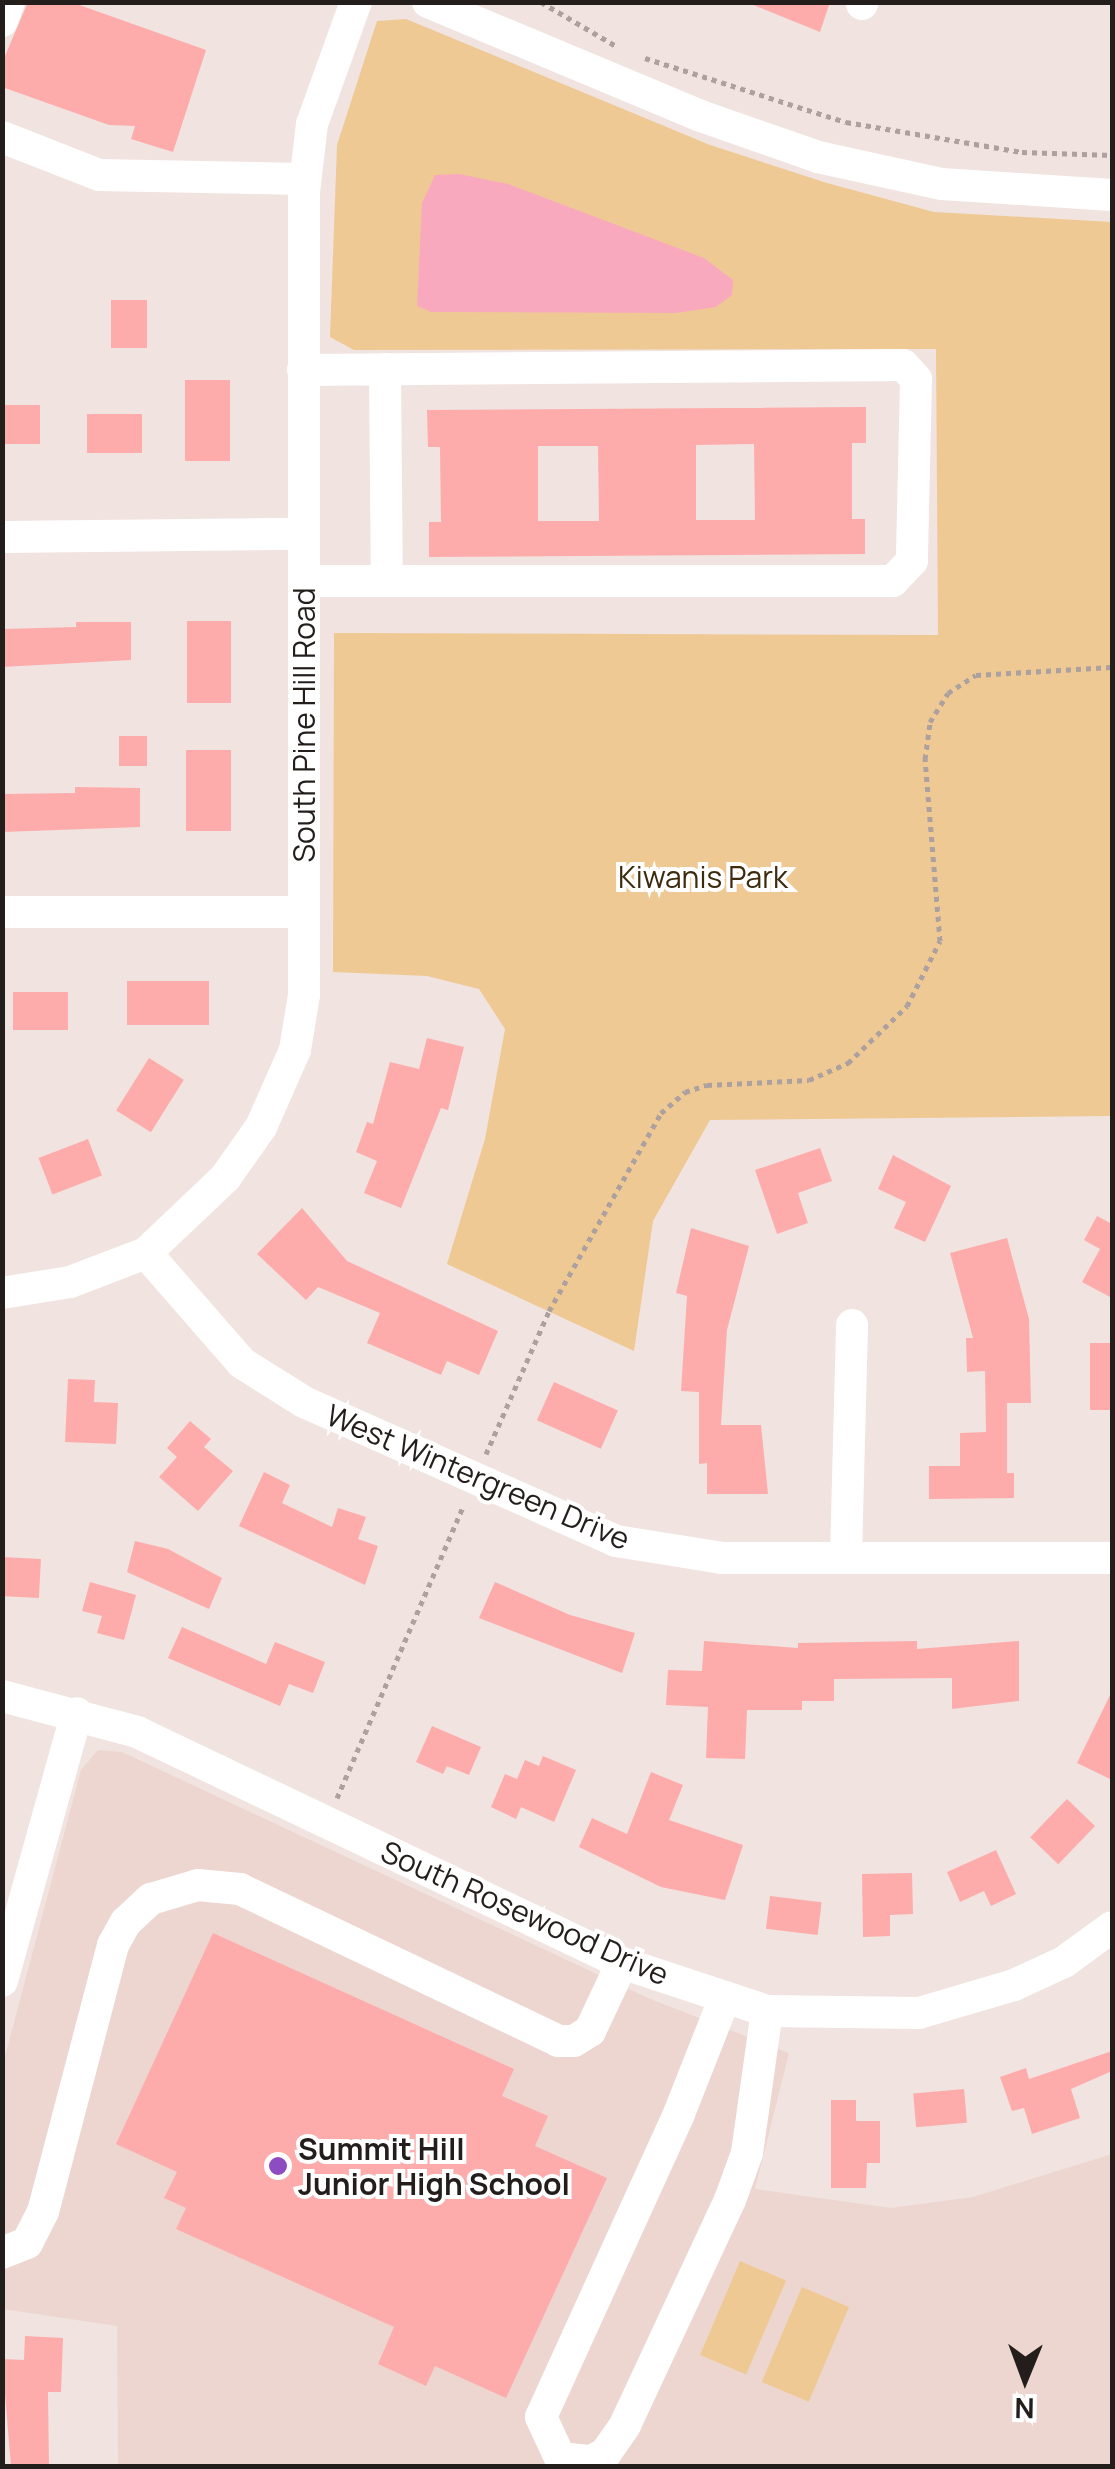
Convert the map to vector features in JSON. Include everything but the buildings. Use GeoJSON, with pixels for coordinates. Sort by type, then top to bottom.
{"type":"FeatureCollection","features":[{"type":"Feature","properties":{"kind":"street"},"geometry":{"type":"LineString","coordinates":[[2,21],[9,2]]}},
{"type":"Feature","properties":{"kind":"street","name":"South Pine Hill Road"},"geometry":{"type":"LineString","coordinates":[[2,1293],[70,1282],[146,1253],[225,1178],[260,1127],[295,1050],[304,995],[305,179],[312,124],[356,2]]}},
{"type":"Feature","properties":{"kind":"street"},"geometry":{"type":"LineString","coordinates":[[428,2],[698,115],[818,156],[942,184],[1112,196]]}},
{"type":"Feature","properties":{"kind":"street"},"geometry":{"type":"LineString","coordinates":[[2,137],[99,175],[305,179]]}},
{"type":"Feature","properties":{"kind":"street"},"geometry":{"type":"LineString","coordinates":[[303,370],[902,365],[916,380],[912,561],[893,581],[304,581]]}},
{"type":"Feature","properties":{"kind":"street"},"geometry":{"type":"LineString","coordinates":[[385,369],[387,581]]}},
{"type":"Feature","properties":{"kind":"street"},"geometry":{"type":"LineString","coordinates":[[2,537],[303,534]]}},
{"type":"Feature","properties":{"kind":"street"},"geometry":{"type":"LineString","coordinates":[[2,912],[304,912]]}},
{"type":"Feature","properties":{"kind":"street","name":"West Wintergreen Drive"},"geometry":{"type":"LineString","coordinates":[[146,1253],[242,1363],[304,1402],[579,1527],[665,1553],[1112,1558]]}},
{"type":"Feature","properties":{"kind":"street"},"geometry":{"type":"LineString","coordinates":[[846,1556],[852,1324]]}},
{"type":"Feature","properties":{"kind":"street","name":"South Rosewood Drive"},"geometry":{"type":"LineString","coordinates":[[2,1696],[77,1712],[137,1732],[622,1964],[768,2010],[919,2013],[1014,1985],[1064,1962],[1112,1927]]}},
{"type":"Feature","properties":{"kind":"street"},"geometry":{"type":"LineString","coordinates":[[2,1981],[77,1712]]}},
{"type":"Feature","properties":{"kind":"street"},"geometry":{"type":"LineString","coordinates":[[2,2253],[27,2243],[43,2212],[113,1945],[126,1922],[152,1900],[198,1885],[240,1889],[558,2041],[574,2041],[590,2031],[622,1964]]}},
{"type":"Feature","properties":{"kind":"street"},"geometry":{"type":"LineString","coordinates":[[724,1996],[679,2114],[541,2417],[545,2438],[560,2458],[591,2462],[605,2454],[714,2235],[747,2153],[768,2010]]}},
{"type":"Feature","properties":{"kind":"path"},"geometry":{"type":"LineString","coordinates":[[542,2],[640,56],[846,122],[1022,152],[1112,155]]}},
{"type":"Feature","properties":{"kind":"path"},"geometry":{"type":"LineString","coordinates":[[336,1801],[549,1311],[661,1113],[685,1092],[708,1086],[808,1080],[848,1063],[874,1043],[923,980],[940,941],[941,905],[925,759],[930,722],[948,693],[976,675],[1112,667]]}},
{"type":"Feature","properties":{"kind":"shaded area"},"geometry":{"type":"Polygon","coordinates":[[[459,174],[508,184],[704,258],[733,280],[732,295],[716,307],[676,313],[431,312],[417,306],[422,203],[435,175],[459,174]]]}},
{"type":"Feature","properties":{"kind":"shaded area"},"geometry":{"type":"Polygon","coordinates":[[[98,1750],[122,1752],[648,1998],[789,2053],[755,2189],[891,2208],[973,2197],[1112,2154],[1112,2466],[118,2466],[117,2326],[3,2309],[3,2064],[81,1770],[98,1750]]]}},
{"type":"Feature","properties":{"kind":"green space","name":"Kiwanis Park"},"geometry":{"type":"Polygon","coordinates":[[[406,19],[710,145],[827,183],[934,212],[1112,222],[1112,1116],[710,1120],[653,1221],[634,1351],[447,1264],[485,1139],[505,1029],[479,989],[427,976],[333,972],[334,633],[938,635],[936,349],[354,350],[330,337],[337,145],[377,21],[406,19]]]}},
{"type":"Feature","properties":{"kind":"green space"},"geometry":{"type":"Polygon","coordinates":[[[740,2261],[786,2281],[746,2374],[700,2355],[740,2261]]]}},
{"type":"Feature","properties":{"kind":"green space"},"geometry":{"type":"Polygon","coordinates":[[[802,2287],[849,2307],[809,2402],[762,2382],[802,2287]]]}},
{"type":"Feature","properties":{"kind":"place","name":"Summit Hill Junior High School"},"geometry":{"type":"Point","coordinates":[278,2166]}}]}
